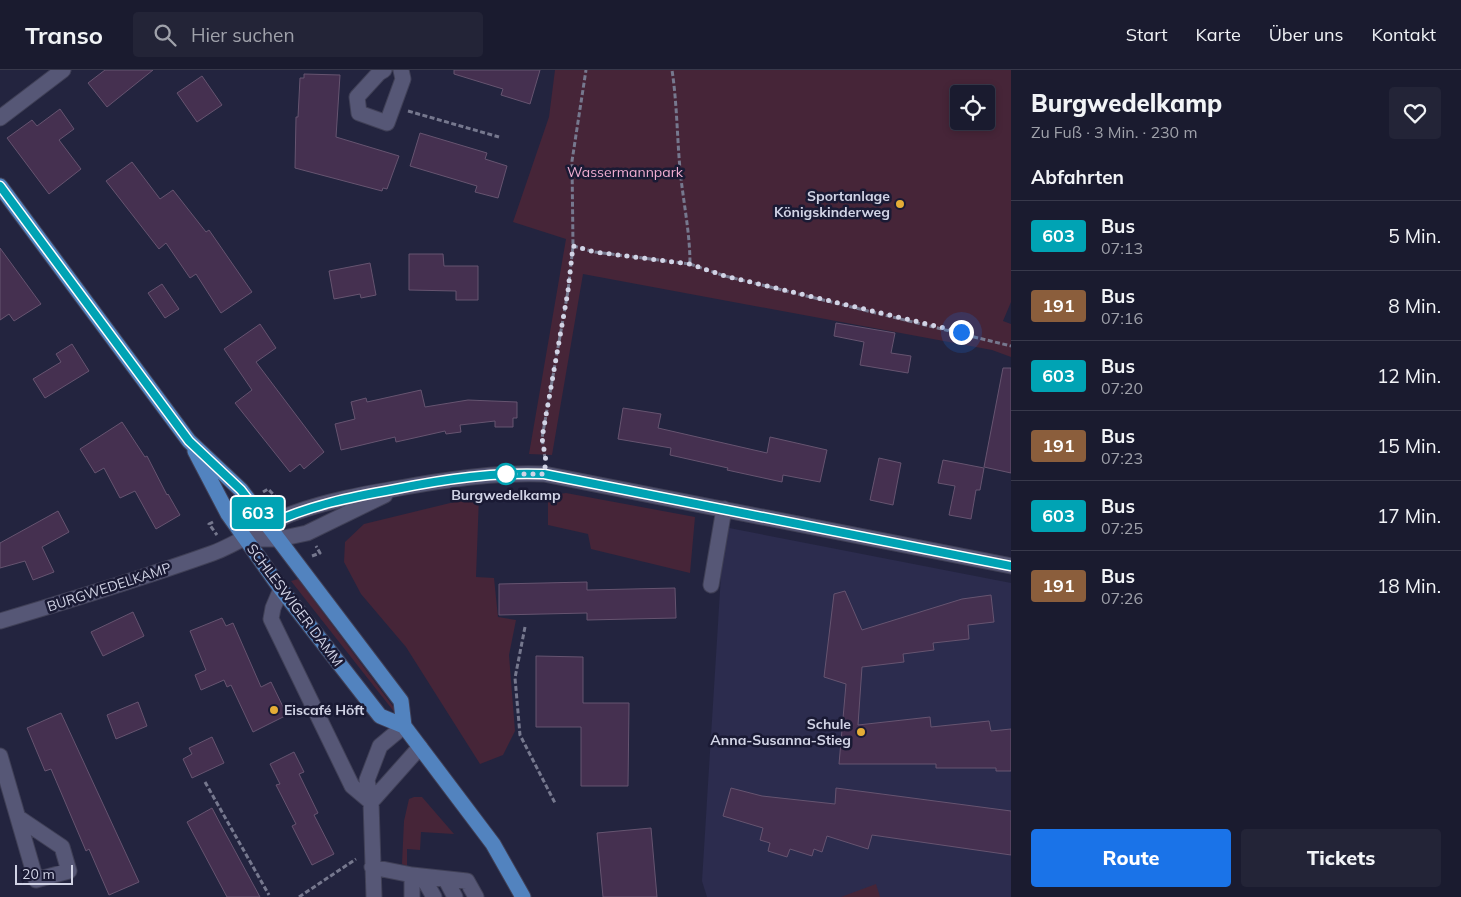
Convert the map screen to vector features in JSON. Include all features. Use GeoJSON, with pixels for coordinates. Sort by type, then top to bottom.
{"type":"FeatureCollection","features":[{"type":"Feature","properties":{"kind":"main road","name":"SCHLESWIGER DAMM"},"geometry":{"type":"LineString","coordinates":[[0,186],[189,441],[219,500],[281,589],[380,716],[404,726]]}},
{"type":"Feature","properties":{"kind":"main road","name":"SCHLESWIGER DAMM"},"geometry":{"type":"LineString","coordinates":[[189,441],[241,490],[400,701],[404,726],[493,844],[523,897]]}},
{"type":"Feature","properties":{"kind":"street"},"geometry":{"type":"LineString","coordinates":[[0,118],[63,70]]}},
{"type":"Feature","properties":{"kind":"street"},"geometry":{"type":"LineString","coordinates":[[384,70],[357,97],[359,113],[387,123],[403,80],[401,70]]}},
{"type":"Feature","properties":{"kind":"street"},"geometry":{"type":"LineString","coordinates":[[246,539],[268,525],[308,508],[344,498],[445,479],[485,474],[544,474],[1011,566]]}},
{"type":"Feature","properties":{"kind":"street"},"geometry":{"type":"LineString","coordinates":[[246,539],[279,539],[308,533],[399,488]]}},
{"type":"Feature","properties":{"kind":"street"},"geometry":{"type":"LineString","coordinates":[[711,585],[724,509]]}},
{"type":"Feature","properties":{"kind":"street","name":"BURGWEDELKAMP"},"geometry":{"type":"LineString","coordinates":[[0,621],[135,580],[246,539]]}},
{"type":"Feature","properties":{"kind":"street"},"geometry":{"type":"LineString","coordinates":[[281,589],[273,608],[272,619],[352,786],[371,802]]}},
{"type":"Feature","properties":{"kind":"street"},"geometry":{"type":"LineString","coordinates":[[374,897],[371,802],[367,780],[380,746],[404,726]]}},
{"type":"Feature","properties":{"kind":"street"},"geometry":{"type":"LineString","coordinates":[[371,802],[420,747]]}},
{"type":"Feature","properties":{"kind":"street"},"geometry":{"type":"LineString","coordinates":[[0,756],[19,818]]}},
{"type":"Feature","properties":{"kind":"street"},"geometry":{"type":"LineString","coordinates":[[372,863],[417,876],[467,881],[476,897]]}},
{"type":"Feature","properties":{"kind":"street"},"geometry":{"type":"LineString","coordinates":[[412,897],[417,876]]}},
{"type":"Feature","properties":{"kind":"street"},"geometry":{"type":"LineString","coordinates":[[417,876],[422,897]]}},
{"type":"Feature","properties":{"kind":"street"},"geometry":{"type":"LineString","coordinates":[[417,876],[434,897]]}},
{"type":"Feature","properties":{"kind":"street"},"geometry":{"type":"LineString","coordinates":[[446,880],[455,897]]}},
{"type":"Feature","properties":{"kind":"path"},"geometry":{"type":"LineString","coordinates":[[544,474],[546,461],[542,438],[568,291],[573,246],[572,161],[586,70]]}},
{"type":"Feature","properties":{"kind":"path"},"geometry":{"type":"LineString","coordinates":[[672,70],[676,100],[680,169],[690,242],[690,264]]}},
{"type":"Feature","properties":{"kind":"path"},"geometry":{"type":"LineString","coordinates":[[393,106],[499,137]]}},
{"type":"Feature","properties":{"kind":"path"},"geometry":{"type":"LineString","coordinates":[[573,246],[595,252],[690,264],[725,276],[1011,345]]}},
{"type":"Feature","properties":{"kind":"path"},"geometry":{"type":"LineString","coordinates":[[525,627],[515,678],[520,735],[555,803]]}},
{"type":"Feature","properties":{"kind":"path"},"geometry":{"type":"LineString","coordinates":[[205,782],[269,894]]}},
{"type":"Feature","properties":{"kind":"path"},"geometry":{"type":"LineString","coordinates":[[298,897],[353,859],[372,863]]}},
{"type":"Feature","properties":{"kind":"shaded area","name":"Schule Anna-Susanna-Stieg"},"geometry":{"type":"Polygon","coordinates":[[[724,527],[1011,583],[1011,897],[707,897],[702,881],[724,527]]]}},
{"type":"Feature","properties":{"kind":"green space","name":"Wassermannpark"},"geometry":{"type":"Polygon","coordinates":[[[555,70],[1011,70],[1011,302],[1003,321],[1011,324],[1011,357],[992,350],[583,274],[552,455],[529,454],[566,239],[513,222],[549,117],[555,70]]]}},
{"type":"Feature","properties":{"kind":"green space"},"geometry":{"type":"Polygon","coordinates":[[[566,493],[695,517],[690,573],[591,549],[588,534],[548,525],[548,498],[566,493]]]}},
{"type":"Feature","properties":{"kind":"green space"},"geometry":{"type":"Polygon","coordinates":[[[479,496],[476,577],[494,578],[498,617],[516,620],[509,655],[515,731],[503,755],[480,764],[406,647],[361,594],[344,562],[345,542],[364,524],[479,496]]]}},
{"type":"Feature","properties":{"kind":"green space"},"geometry":{"type":"Polygon","coordinates":[[[298,579],[401,717],[399,718],[291,581],[298,579]]]}},
{"type":"Feature","properties":{"kind":"green space"},"geometry":{"type":"Polygon","coordinates":[[[422,797],[454,834],[421,832],[420,850],[407,849],[407,866],[402,864],[404,821],[409,799],[422,797]]]}},
{"type":"Feature","properties":{"kind":"green space"},"geometry":{"type":"Polygon","coordinates":[[[876,884],[880,897],[841,897],[876,884]]]}},
{"type":"Feature","properties":{"kind":"building"},"geometry":{"type":"Polygon","coordinates":[[[105,70],[153,70],[107,107],[88,83],[105,70]]]}},
{"type":"Feature","properties":{"kind":"building"},"geometry":{"type":"Polygon","coordinates":[[[454,70],[540,70],[530,104],[501,95],[503,89],[454,74],[454,70]]]}},
{"type":"Feature","properties":{"kind":"building"},"geometry":{"type":"Polygon","coordinates":[[[304,74],[340,75],[336,137],[399,156],[387,189],[383,188],[382,191],[295,168],[296,117],[298,117],[300,78],[304,78],[304,74]]]}},
{"type":"Feature","properties":{"kind":"building"},"geometry":{"type":"Polygon","coordinates":[[[202,76],[222,105],[197,122],[177,93],[202,76]]]}},
{"type":"Feature","properties":{"kind":"building"},"geometry":{"type":"Polygon","coordinates":[[[60,109],[74,129],[59,140],[81,169],[49,194],[7,138],[32,120],[37,126],[60,109]]]}},
{"type":"Feature","properties":{"kind":"building"},"geometry":{"type":"Polygon","coordinates":[[[420,133],[487,153],[485,159],[507,166],[498,198],[475,192],[477,186],[410,166],[420,133]]]}},
{"type":"Feature","properties":{"kind":"building"},"geometry":{"type":"Polygon","coordinates":[[[132,162],[160,199],[173,190],[206,232],[209,230],[252,292],[221,313],[196,274],[190,278],[166,243],[159,249],[106,181],[132,162]]]}},
{"type":"Feature","properties":{"kind":"building"},"geometry":{"type":"Polygon","coordinates":[[[0,248],[41,304],[14,321],[9,314],[0,320],[0,248]]]}},
{"type":"Feature","properties":{"kind":"building"},"geometry":{"type":"Polygon","coordinates":[[[409,254],[443,254],[444,266],[478,266],[478,300],[456,300],[456,291],[409,290],[409,254]]]}},
{"type":"Feature","properties":{"kind":"building"},"geometry":{"type":"Polygon","coordinates":[[[370,263],[376,295],[361,298],[360,294],[334,299],[329,271],[370,263]]]}},
{"type":"Feature","properties":{"kind":"building"},"geometry":{"type":"Polygon","coordinates":[[[162,284],[179,309],[165,318],[148,293],[162,284]]]}},
{"type":"Feature","properties":{"kind":"building"},"geometry":{"type":"Polygon","coordinates":[[[836,323],[895,333],[891,353],[911,356],[908,373],[860,365],[864,342],[834,336],[836,323]]]}},
{"type":"Feature","properties":{"kind":"building"},"geometry":{"type":"Polygon","coordinates":[[[260,324],[276,348],[256,362],[324,452],[304,469],[300,464],[290,472],[235,403],[252,390],[224,349],[260,324]]]}},
{"type":"Feature","properties":{"kind":"building"},"geometry":{"type":"Polygon","coordinates":[[[72,344],[89,371],[45,398],[33,379],[61,362],[56,354],[72,344]]]}},
{"type":"Feature","properties":{"kind":"building"},"geometry":{"type":"Polygon","coordinates":[[[1003,368],[1011,368],[1011,473],[984,467],[1003,368]]]}},
{"type":"Feature","properties":{"kind":"building"},"geometry":{"type":"Polygon","coordinates":[[[421,390],[425,407],[468,400],[517,402],[517,418],[513,418],[513,427],[495,427],[495,421],[460,425],[461,432],[446,434],[445,431],[396,442],[395,437],[341,450],[335,424],[355,419],[351,402],[366,398],[367,402],[421,390]]]}},
{"type":"Feature","properties":{"kind":"building"},"geometry":{"type":"Polygon","coordinates":[[[623,408],[661,414],[658,428],[767,453],[770,437],[827,450],[820,482],[783,475],[782,482],[670,455],[671,448],[618,439],[623,408]]]}},
{"type":"Feature","properties":{"kind":"building"},"geometry":{"type":"Polygon","coordinates":[[[122,422],[145,457],[147,456],[167,495],[180,515],[156,529],[135,491],[120,498],[104,468],[95,473],[80,449],[122,422]]]}},
{"type":"Feature","properties":{"kind":"building"},"geometry":{"type":"Polygon","coordinates":[[[879,458],[901,463],[893,505],[870,500],[879,458]]]}},
{"type":"Feature","properties":{"kind":"building"},"geometry":{"type":"Polygon","coordinates":[[[943,460],[984,468],[980,490],[976,490],[971,519],[949,515],[955,486],[938,483],[943,460]]]}},
{"type":"Feature","properties":{"kind":"building"},"geometry":{"type":"Polygon","coordinates":[[[58,511],[69,532],[42,547],[54,572],[33,580],[25,561],[0,568],[0,543],[58,511]]]}},
{"type":"Feature","properties":{"kind":"building"},"geometry":{"type":"Polygon","coordinates":[[[587,582],[587,590],[675,588],[676,618],[587,620],[587,613],[499,615],[499,584],[587,582]]]}},
{"type":"Feature","properties":{"kind":"building"},"geometry":{"type":"Polygon","coordinates":[[[845,591],[862,630],[962,599],[991,595],[994,622],[968,625],[969,639],[933,643],[934,650],[903,654],[904,662],[862,667],[858,725],[930,717],[931,727],[989,721],[991,731],[1011,729],[1011,771],[996,771],[996,768],[936,768],[936,764],[839,764],[846,684],[824,677],[834,594],[845,591]]]}},
{"type":"Feature","properties":{"kind":"building"},"geometry":{"type":"Polygon","coordinates":[[[133,612],[144,636],[103,656],[91,632],[133,612]]]}},
{"type":"Feature","properties":{"kind":"building"},"geometry":{"type":"Polygon","coordinates":[[[222,618],[226,626],[233,623],[261,687],[271,682],[287,715],[253,732],[231,685],[227,687],[224,680],[201,690],[195,675],[206,670],[190,631],[222,618]]]}},
{"type":"Feature","properties":{"kind":"building"},"geometry":{"type":"Polygon","coordinates":[[[536,656],[583,657],[583,703],[629,703],[628,786],[581,786],[581,727],[536,727],[536,656]]]}},
{"type":"Feature","properties":{"kind":"building"},"geometry":{"type":"Polygon","coordinates":[[[138,702],[147,726],[116,739],[107,715],[138,702]]]}},
{"type":"Feature","properties":{"kind":"building"},"geometry":{"type":"Polygon","coordinates":[[[61,713],[139,882],[109,895],[89,849],[86,851],[51,769],[45,771],[27,728],[61,713]]]}},
{"type":"Feature","properties":{"kind":"building"},"geometry":{"type":"Polygon","coordinates":[[[212,737],[224,763],[192,778],[183,759],[192,754],[189,748],[212,737]]]}},
{"type":"Feature","properties":{"kind":"building"},"geometry":{"type":"Polygon","coordinates":[[[294,752],[304,772],[299,774],[318,813],[314,815],[334,854],[312,865],[292,826],[296,824],[276,785],[280,784],[270,764],[294,752]]]}},
{"type":"Feature","properties":{"kind":"building"},"geometry":{"type":"Polygon","coordinates":[[[731,788],[762,796],[835,804],[836,788],[1011,811],[1011,855],[872,835],[868,849],[827,836],[822,852],[814,849],[812,856],[790,849],[787,857],[768,851],[770,843],[760,840],[763,828],[723,816],[731,788]]]}},
{"type":"Feature","properties":{"kind":"building"},"geometry":{"type":"Polygon","coordinates":[[[212,808],[260,897],[227,897],[187,822],[212,808]]]}},
{"type":"Feature","properties":{"kind":"building"},"geometry":{"type":"Polygon","coordinates":[[[651,828],[657,897],[603,897],[597,833],[651,828]]]}},
{"type":"Feature","properties":{"kind":"bus line","name":"603"},"geometry":{"type":"LineString","coordinates":[[0,186],[189,441],[241,490],[268,525],[292,513],[344,498],[424,482],[485,474],[544,474],[1011,566]]}},
{"type":"Feature","properties":{"kind":"place","name":"Sportanlage Königskinderweg"},"geometry":{"type":"Point","coordinates":[900,204]}},
{"type":"Feature","properties":{"kind":"place","name":"Burgwedelkamp"},"geometry":{"type":"Point","coordinates":[506,474]}},
{"type":"Feature","properties":{"kind":"place","name":"Eiscafé Höft"},"geometry":{"type":"Point","coordinates":[274,710]}},
{"type":"Feature","properties":{"kind":"place","name":"Schule Anna-Susanna-Stieg"},"geometry":{"type":"Point","coordinates":[861,732]}},
{"type":"Feature","properties":{"kind":"route"},"geometry":{"type":"LineString","coordinates":[[506,474],[544,474],[546,461],[542,438],[568,291],[573,246],[595,252],[654,261],[690,264],[725,276],[961,332]]}}]}
